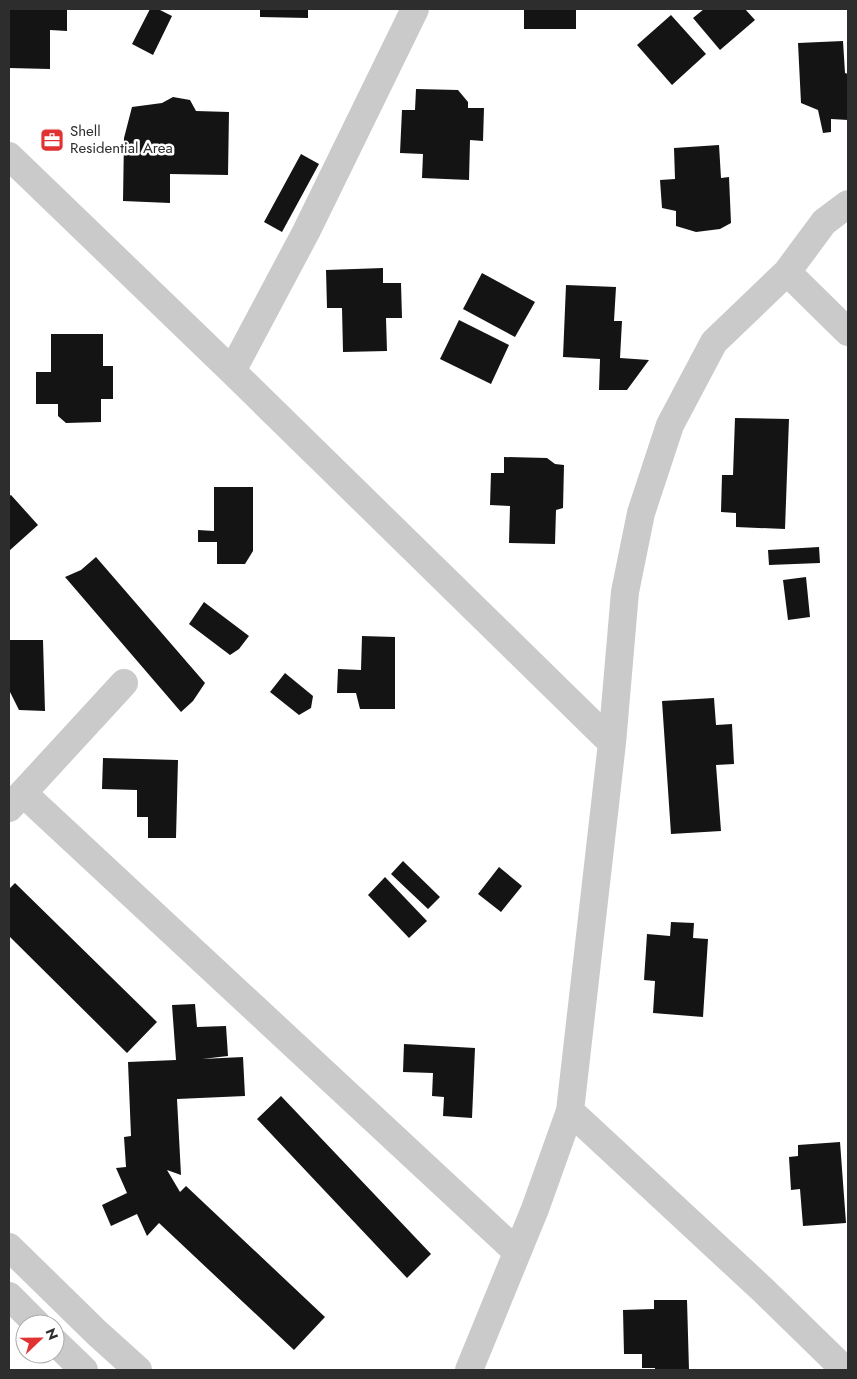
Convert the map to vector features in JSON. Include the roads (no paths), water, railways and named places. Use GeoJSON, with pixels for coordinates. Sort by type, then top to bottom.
{"type":"FeatureCollection","features":[{"type":"Feature","properties":{"kind":"lane"},"geometry":{"type":"LineString","coordinates":[[232,372],[306,232],[415,9]]}},
{"type":"Feature","properties":{"kind":"lane"},"geometry":{"type":"LineString","coordinates":[[9,156],[612,743]]}},
{"type":"Feature","properties":{"kind":"lane"},"geometry":{"type":"LineString","coordinates":[[469,1370],[535,1209],[570,1112],[612,743],[625,592],[641,513],[670,425],[714,342],[787,272],[824,222],[848,204]]}},
{"type":"Feature","properties":{"kind":"lane"},"geometry":{"type":"LineString","coordinates":[[787,272],[848,332]]}},
{"type":"Feature","properties":{"kind":"lane"},"geometry":{"type":"LineString","coordinates":[[124,683],[16,800],[517,1252]]}},
{"type":"Feature","properties":{"kind":"lane"},"geometry":{"type":"LineString","coordinates":[[570,1112],[763,1290],[845,1370]]}},
{"type":"Feature","properties":{"kind":"lane"},"geometry":{"type":"LineString","coordinates":[[9,1247],[97,1333],[138,1370]]}},
{"type":"Feature","properties":{"kind":"lane"},"geometry":{"type":"LineString","coordinates":[[9,1296],[27,1314]]}},
{"type":"Feature","properties":{"kind":"lane"},"geometry":{"type":"LineString","coordinates":[[65,1352],[84,1370]]}},
{"type":"Feature","properties":{"kind":"place","name":"Shell Residential Area"},"geometry":{"type":"Point","coordinates":[52,140]}}]}
